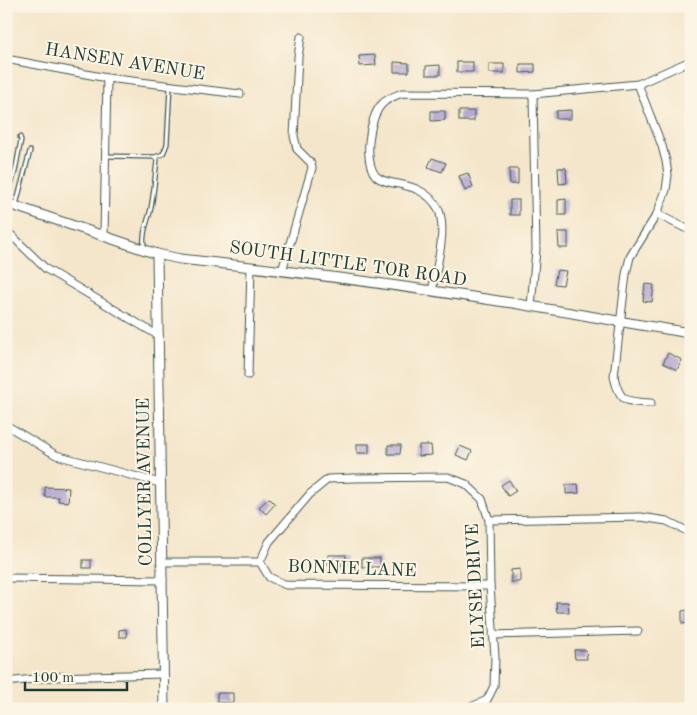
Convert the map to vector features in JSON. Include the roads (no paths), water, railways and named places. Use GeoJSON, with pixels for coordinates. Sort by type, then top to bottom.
{"type":"FeatureCollection","features":[{"type":"Feature","properties":{"kind":"street"},"geometry":{"type":"LineString","coordinates":[[282,271],[312,168],[311,163],[298,149],[294,136],[298,58],[301,37]]}},
{"type":"Feature","properties":{"kind":"street","name":"HANSEN AVENUE"},"geometry":{"type":"LineString","coordinates":[[6,59],[107,78],[240,94]]}},
{"type":"Feature","properties":{"kind":"street"},"geometry":{"type":"LineString","coordinates":[[432,291],[441,242],[442,225],[439,210],[432,199],[422,191],[410,186],[388,182],[377,177],[372,168],[369,159],[370,134],[375,115],[381,105],[391,97],[402,93],[533,94],[638,84],[691,60]]}},
{"type":"Feature","properties":{"kind":"street"},"geometry":{"type":"LineString","coordinates":[[104,236],[107,78]]}},
{"type":"Feature","properties":{"kind":"street"},"geometry":{"type":"LineString","coordinates":[[638,84],[662,146],[668,175],[666,190],[657,214],[630,257],[626,274],[614,376],[616,387],[621,397],[632,402],[651,402]]}},
{"type":"Feature","properties":{"kind":"street"},"geometry":{"type":"LineString","coordinates":[[531,306],[536,250],[533,94]]}},
{"type":"Feature","properties":{"kind":"street","name":"SOUTH LITTLE TOR ROAD"},"geometry":{"type":"LineString","coordinates":[[9,204],[144,250],[180,259],[432,291],[691,334]]}},
{"type":"Feature","properties":{"kind":"street"},"geometry":{"type":"LineString","coordinates":[[657,214],[685,228]]}},
{"type":"Feature","properties":{"kind":"street"},"geometry":{"type":"LineString","coordinates":[[6,230],[46,269],[159,336]]}},
{"type":"Feature","properties":{"kind":"street","name":"COLLYER AVENUE"},"geometry":{"type":"LineString","coordinates":[[157,254],[164,709]]}},
{"type":"Feature","properties":{"kind":"street"},"geometry":{"type":"LineString","coordinates":[[248,375],[251,267]]}},
{"type":"Feature","properties":{"kind":"street"},"geometry":{"type":"LineString","coordinates":[[6,425],[56,455],[160,483]]}},
{"type":"Feature","properties":{"kind":"street","name":"ELYSE DRIVE"},"geometry":{"type":"LineString","coordinates":[[260,562],[268,542],[310,494],[328,479],[448,477],[466,484],[482,499],[489,520],[490,586],[495,657],[494,686],[487,700],[471,707],[458,709]]}},
{"type":"Feature","properties":{"kind":"street"},"geometry":{"type":"LineString","coordinates":[[489,520],[641,517],[667,521],[691,533]]}},
{"type":"Feature","properties":{"kind":"street"},"geometry":{"type":"LineString","coordinates":[[162,562],[260,562]]}},
{"type":"Feature","properties":{"kind":"street","name":"BONNIE LANE"},"geometry":{"type":"LineString","coordinates":[[260,562],[269,577],[286,585],[490,586]]}},
{"type":"Feature","properties":{"kind":"street"},"geometry":{"type":"LineString","coordinates":[[6,578],[163,580]]}},
{"type":"Feature","properties":{"kind":"street"},"geometry":{"type":"LineString","coordinates":[[493,635],[638,631]]}},
{"type":"Feature","properties":{"kind":"street"},"geometry":{"type":"LineString","coordinates":[[6,682],[53,677],[164,674]]}},
{"type":"Feature","properties":{"kind":"lane"},"geometry":{"type":"LineString","coordinates":[[106,156],[155,157],[163,154],[167,144],[170,86]]}},
{"type":"Feature","properties":{"kind":"lane"},"geometry":{"type":"LineString","coordinates":[[9,204],[16,172],[20,137]]}},
{"type":"Feature","properties":{"kind":"lane"},"geometry":{"type":"LineString","coordinates":[[9,204],[30,151]]}},
{"type":"Feature","properties":{"kind":"lane"},"geometry":{"type":"LineString","coordinates":[[144,250],[143,239],[153,196],[157,160],[155,157]]}}]}
